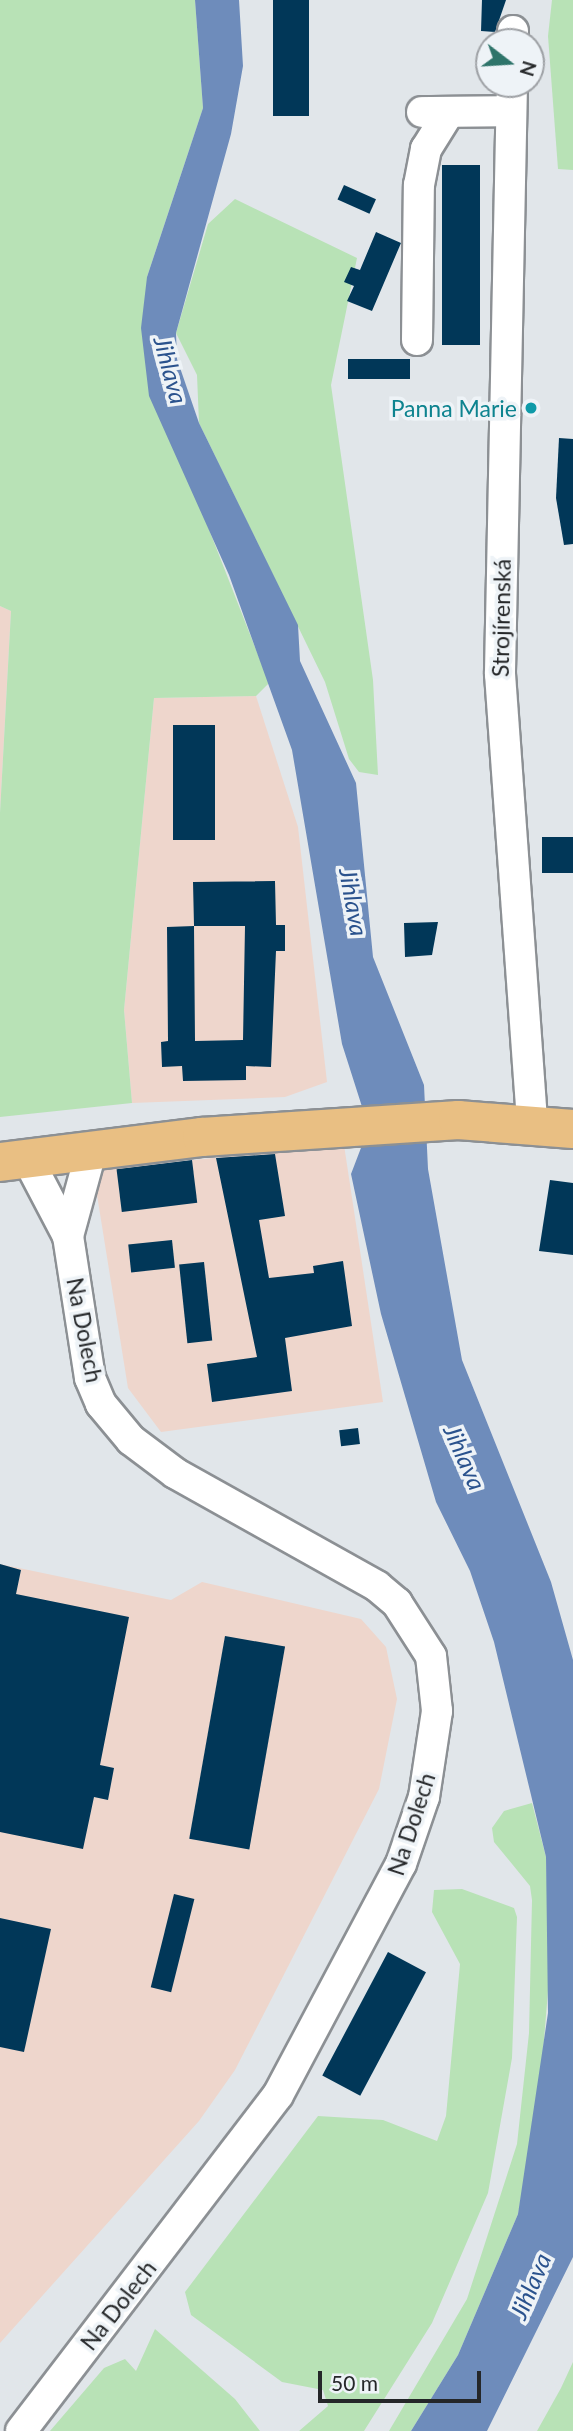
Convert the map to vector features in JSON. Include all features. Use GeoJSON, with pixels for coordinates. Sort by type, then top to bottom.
{"type":"FeatureCollection","features":[{"type":"Feature","properties":{"kind":"main road","name":"Na Dolech"},"geometry":{"type":"LineString","coordinates":[[14,1160],[92,1148],[458,1120],[573,1129]]}},
{"type":"Feature","properties":{"kind":"street","name":"Strojírenská"},"geometry":{"type":"LineString","coordinates":[[417,340],[419,185],[435,113],[512,98],[500,674],[532,1124]]}},
{"type":"Feature","properties":{"kind":"street","name":"Na Dolech"},"geometry":{"type":"LineString","coordinates":[[21,2431],[208,2193],[285,2084],[401,1864],[424,1797],[437,1711],[430,1656],[397,1603],[366,1579],[175,1473],[131,1440],[101,1404],[90,1378],[68,1236],[92,1148]]}},
{"type":"Feature","properties":{"kind":"street","name":"Na Dolech"},"geometry":{"type":"LineString","coordinates":[[14,1160],[68,1236]]}},
{"type":"Feature","properties":{"kind":"shaded area"},"geometry":{"type":"Polygon","coordinates":[[[0,606],[11,611],[0,812],[0,606]]]}},
{"type":"Feature","properties":{"kind":"shaded area"},"geometry":{"type":"Polygon","coordinates":[[[256,696],[298,827],[327,1082],[285,1097],[132,1103],[124,1010],[154,698],[256,696]]]}},
{"type":"Feature","properties":{"kind":"shaded area"},"geometry":{"type":"Polygon","coordinates":[[[344,1145],[383,1402],[161,1432],[128,1388],[93,1170],[344,1145]]]}},
{"type":"Feature","properties":{"kind":"shaded area"},"geometry":{"type":"Polygon","coordinates":[[[0,1564],[171,1600],[202,1582],[361,1619],[386,1647],[397,1699],[379,1789],[235,2070],[199,2121],[0,2343],[0,1564]]]}},
{"type":"Feature","properties":{"kind":"green space"},"geometry":{"type":"Polygon","coordinates":[[[0,0],[195,0],[203,108],[147,277],[201,509],[269,683],[256,696],[154,698],[124,1010],[132,1103],[0,1117],[0,813],[11,611],[0,606],[0,0]]]}},
{"type":"Feature","properties":{"kind":"green space"},"geometry":{"type":"Polygon","coordinates":[[[552,0],[573,0],[573,170],[558,169],[548,36],[552,0]]]}},
{"type":"Feature","properties":{"kind":"green space"},"geometry":{"type":"Polygon","coordinates":[[[235,199],[357,258],[331,385],[373,680],[378,775],[359,772],[349,759],[325,682],[199,423],[197,375],[176,333],[208,224],[235,199]]]}},
{"type":"Feature","properties":{"kind":"green space"},"geometry":{"type":"Polygon","coordinates":[[[532,1803],[546,1857],[550,1966],[539,2102],[518,2214],[458,2355],[411,2431],[389,2431],[467,2299],[517,2144],[529,2033],[532,1900],[530,1886],[494,1842],[492,1828],[504,1811],[532,1803]]]}},
{"type":"Feature","properties":{"kind":"green space"},"geometry":{"type":"Polygon","coordinates":[[[462,1889],[514,1908],[517,1917],[512,2058],[488,2193],[432,2323],[364,2431],[299,2431],[328,2406],[323,2390],[282,2382],[191,2315],[185,2292],[318,2116],[383,2120],[437,2141],[446,2116],[460,1964],[432,1912],[434,1890],[462,1889]]]}},
{"type":"Feature","properties":{"kind":"green space"},"geometry":{"type":"Polygon","coordinates":[[[155,2329],[235,2399],[260,2431],[50,2431],[104,2368],[125,2359],[136,2371],[155,2329]]]}},
{"type":"Feature","properties":{"kind":"green space"},"geometry":{"type":"Polygon","coordinates":[[[573,2362],[573,2431],[537,2431],[561,2388],[573,2362]]]}},
{"type":"Feature","properties":{"kind":"water","name":"Jihlava"},"geometry":{"type":"Polygon","coordinates":[[[195,0],[239,0],[243,66],[231,134],[176,333],[177,359],[199,423],[298,625],[300,661],[356,783],[373,957],[424,1085],[428,1169],[462,1360],[551,1582],[573,1660],[573,2257],[487,2431],[411,2431],[458,2355],[518,2214],[548,2013],[546,1857],[494,1642],[470,1571],[436,1502],[381,1314],[351,1174],[364,1140],[364,1113],[342,1044],[292,750],[229,575],[149,396],[141,328],[147,277],[203,108],[195,0]]]}},
{"type":"Feature","properties":{"kind":"building"},"geometry":{"type":"Polygon","coordinates":[[[273,0],[309,0],[309,116],[273,116],[273,0]]]}},
{"type":"Feature","properties":{"kind":"building"},"geometry":{"type":"Polygon","coordinates":[[[482,0],[506,0],[496,28],[481,28],[482,0]]]}},
{"type":"Feature","properties":{"kind":"building"},"geometry":{"type":"Polygon","coordinates":[[[442,165],[480,165],[480,345],[442,345],[442,165]]]}},
{"type":"Feature","properties":{"kind":"building"},"geometry":{"type":"Polygon","coordinates":[[[344,185],[376,199],[369,214],[337,200],[344,185]]]}},
{"type":"Feature","properties":{"kind":"building"},"geometry":{"type":"Polygon","coordinates":[[[376,232],[401,243],[372,311],[347,301],[354,286],[344,282],[351,267],[360,270],[376,232]]]}},
{"type":"Feature","properties":{"kind":"building"},"geometry":{"type":"Polygon","coordinates":[[[348,359],[410,359],[410,379],[348,379],[348,359]]]}},
{"type":"Feature","properties":{"kind":"building"},"geometry":{"type":"Polygon","coordinates":[[[559,438],[573,439],[573,544],[564,545],[556,498],[559,438]]]}},
{"type":"Feature","properties":{"kind":"building"},"geometry":{"type":"Polygon","coordinates":[[[173,725],[215,725],[215,840],[173,840],[173,725]]]}},
{"type":"Feature","properties":{"kind":"building"},"geometry":{"type":"Polygon","coordinates":[[[542,837],[573,837],[573,873],[542,873],[542,837]]]}},
{"type":"Feature","properties":{"kind":"building"},"geometry":{"type":"Polygon","coordinates":[[[275,881],[276,925],[285,925],[285,951],[276,951],[271,1067],[246,1066],[246,1080],[183,1081],[182,1066],[162,1067],[161,1042],[168,1041],[167,927],[194,926],[193,882],[275,881]],[[194,926],[195,1041],[243,1040],[245,926],[194,926]]]}},
{"type":"Feature","properties":{"kind":"building"},"geometry":{"type":"Polygon","coordinates":[[[438,922],[432,955],[405,957],[404,923],[438,922]]]}},
{"type":"Feature","properties":{"kind":"building"},"geometry":{"type":"Polygon","coordinates":[[[275,1154],[285,1216],[259,1220],[269,1278],[314,1273],[313,1266],[343,1261],[352,1326],[285,1338],[292,1391],[212,1402],[207,1364],[257,1357],[216,1158],[275,1154]]]}},
{"type":"Feature","properties":{"kind":"building"},"geometry":{"type":"Polygon","coordinates":[[[192,1160],[197,1203],[122,1212],[117,1169],[192,1160]]]}},
{"type":"Feature","properties":{"kind":"building"},"geometry":{"type":"Polygon","coordinates":[[[550,1180],[573,1183],[573,1255],[539,1251],[550,1180]]]}},
{"type":"Feature","properties":{"kind":"building"},"geometry":{"type":"Polygon","coordinates":[[[172,1240],[175,1268],[131,1272],[128,1245],[172,1240]]]}},
{"type":"Feature","properties":{"kind":"building"},"geometry":{"type":"Polygon","coordinates":[[[204,1262],[212,1341],[187,1343],[179,1265],[204,1262]]]}},
{"type":"Feature","properties":{"kind":"building"},"geometry":{"type":"Polygon","coordinates":[[[358,1428],[360,1444],[341,1446],[339,1430],[358,1428]]]}},
{"type":"Feature","properties":{"kind":"building"},"geometry":{"type":"Polygon","coordinates":[[[0,1564],[21,1570],[16,1594],[129,1617],[100,1765],[114,1768],[108,1800],[94,1797],[83,1849],[0,1832],[0,1564]]]}},
{"type":"Feature","properties":{"kind":"building"},"geometry":{"type":"Polygon","coordinates":[[[225,1636],[285,1647],[249,1849],[189,1839],[225,1636]]]}},
{"type":"Feature","properties":{"kind":"building"},"geometry":{"type":"Polygon","coordinates":[[[174,1894],[194,1899],[171,1992],[151,1987],[174,1894]]]}},
{"type":"Feature","properties":{"kind":"building"},"geometry":{"type":"Polygon","coordinates":[[[0,1918],[51,1929],[24,2052],[0,2047],[0,1918]]]}},
{"type":"Feature","properties":{"kind":"building"},"geometry":{"type":"Polygon","coordinates":[[[388,1952],[426,1972],[360,2096],[322,2076],[388,1952]]]}},
{"type":"Feature","properties":{"kind":"place","name":"Panna Marie"},"geometry":{"type":"Point","coordinates":[531,408]}}]}
